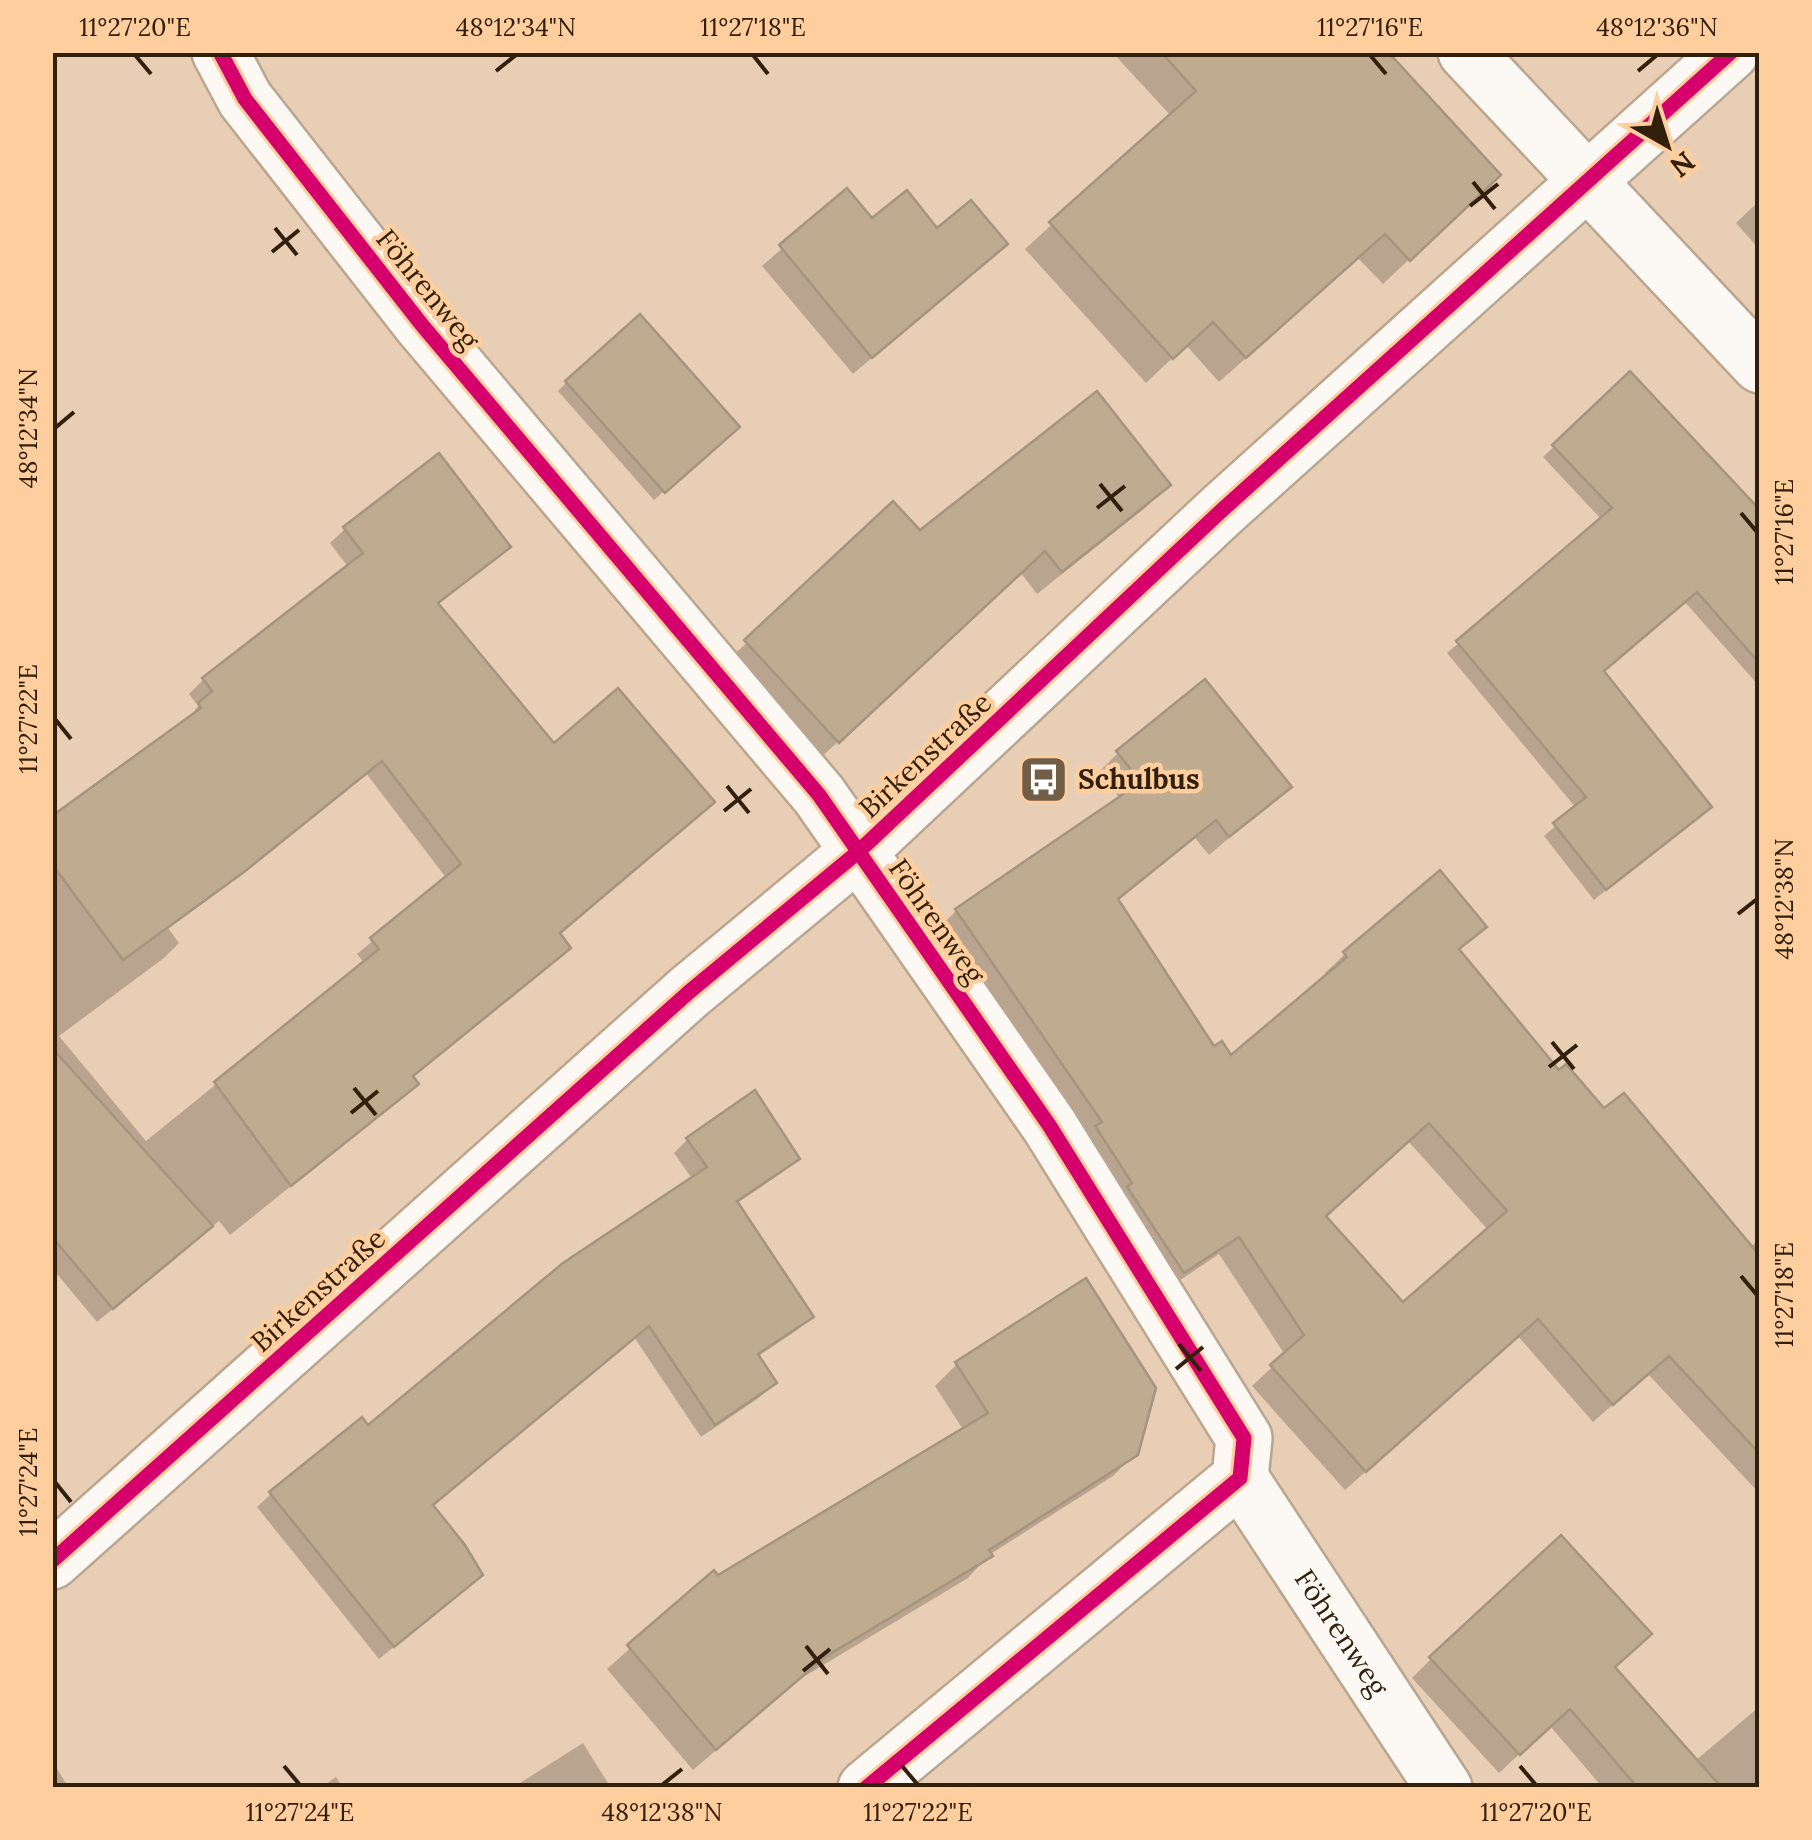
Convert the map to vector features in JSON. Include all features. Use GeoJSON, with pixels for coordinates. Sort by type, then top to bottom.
{"type":"FeatureCollection","features":[{"type":"Feature","properties":{"kind":"street","name":"Föhrenweg"},"geometry":{"type":"LineString","coordinates":[[220,52],[245,99],[422,325],[819,795],[1050,1124],[1244,1438],[1240,1478],[1444,1788]]}},
{"type":"Feature","properties":{"kind":"street"},"geometry":{"type":"LineString","coordinates":[[1466,52],[1760,366]]}},
{"type":"Feature","properties":{"kind":"street","name":"Birkenstraße"},"geometry":{"type":"LineString","coordinates":[[52,1561],[689,992],[858,852],[1221,511],[1731,52]]}},
{"type":"Feature","properties":{"kind":"street"},"geometry":{"type":"LineString","coordinates":[[866,1788],[1240,1478]]}},
{"type":"Feature","properties":{"kind":"building"},"geometry":{"type":"Polygon","coordinates":[[[1161,52],[1388,52],[1501,175],[1410,261],[1385,234],[1246,358],[1213,322],[1173,359],[1049,222],[1196,91],[1161,52]]]}},
{"type":"Feature","properties":{"kind":"building"},"geometry":{"type":"Polygon","coordinates":[[[847,188],[872,218],[907,190],[937,228],[971,200],[1008,244],[872,358],[779,245],[847,188]]]}},
{"type":"Feature","properties":{"kind":"building"},"geometry":{"type":"Polygon","coordinates":[[[640,314],[740,427],[665,493],[565,381],[640,314]]]}},
{"type":"Feature","properties":{"kind":"building"},"geometry":{"type":"Polygon","coordinates":[[[1630,371],[1760,510],[1760,664],[1697,592],[1604,671],[1712,807],[1606,890],[1553,823],[1586,797],[1456,641],[1612,508],[1552,445],[1630,371]]]}},
{"type":"Feature","properties":{"kind":"building"},"geometry":{"type":"Polygon","coordinates":[[[1097,391],[1171,485],[1062,572],[1045,551],[839,743],[744,640],[893,501],[920,530],[1097,391]]]}},
{"type":"Feature","properties":{"kind":"building"},"geometry":{"type":"Polygon","coordinates":[[[439,453],[511,547],[438,603],[554,743],[618,688],[715,802],[560,933],[571,948],[413,1076],[419,1084],[291,1186],[214,1082],[379,949],[370,938],[461,864],[382,761],[244,872],[123,960],[52,864],[52,816],[201,708],[198,703],[212,691],[202,678],[363,553],[343,527],[439,453]]]}},
{"type":"Feature","properties":{"kind":"building"},"geometry":{"type":"Polygon","coordinates":[[[1205,679],[1292,787],[1229,837],[1216,820],[1118,899],[1214,1046],[1222,1041],[1231,1055],[1347,957],[1343,952],[1440,870],[1487,927],[1459,949],[1559,1070],[1566,1064],[1604,1108],[1624,1093],[1760,1256],[1760,1454],[1669,1356],[1613,1405],[1538,1319],[1366,1472],[1270,1365],[1304,1335],[1239,1237],[1184,1273],[1127,1187],[1132,1183],[1095,1126],[1102,1122],[955,909],[1141,782],[1116,751],[1205,679]],[[1429,1123],[1326,1216],[1403,1302],[1507,1211],[1429,1123]]]}},
{"type":"Feature","properties":{"kind":"building"},"geometry":{"type":"Polygon","coordinates":[[[52,1048],[213,1226],[113,1309],[52,1237],[52,1048]]]}},
{"type":"Feature","properties":{"kind":"building"},"geometry":{"type":"Polygon","coordinates":[[[755,1090],[800,1159],[737,1201],[814,1317],[758,1354],[777,1383],[715,1425],[649,1326],[433,1505],[483,1575],[394,1647],[269,1492],[362,1417],[368,1425],[563,1263],[707,1167],[686,1138],[755,1090]]]}},
{"type":"Feature","properties":{"kind":"building"},"geometry":{"type":"Polygon","coordinates":[[[1086,1278],[1156,1388],[1138,1455],[989,1550],[993,1556],[825,1657],[716,1750],[627,1645],[714,1570],[718,1575],[988,1413],[955,1362],[1086,1278]]]}},
{"type":"Feature","properties":{"kind":"building"},"geometry":{"type":"Polygon","coordinates":[[[1561,1535],[1652,1634],[1615,1667],[1722,1788],[1638,1788],[1570,1709],[1520,1755],[1429,1657],[1561,1535]]]}},
{"type":"Feature","properties":{"kind":"cycle path"},"geometry":{"type":"LineString","coordinates":[[220,52],[245,99],[422,325],[819,795],[1049,1125],[1244,1438],[1240,1478],[866,1788]]}},
{"type":"Feature","properties":{"kind":"cycle path"},"geometry":{"type":"LineString","coordinates":[[52,1561],[689,992],[858,852],[1221,511],[1731,52]]}},
{"type":"Feature","properties":{"kind":"place","name":"Schulbus"},"geometry":{"type":"Point","coordinates":[1043,779]}}]}
